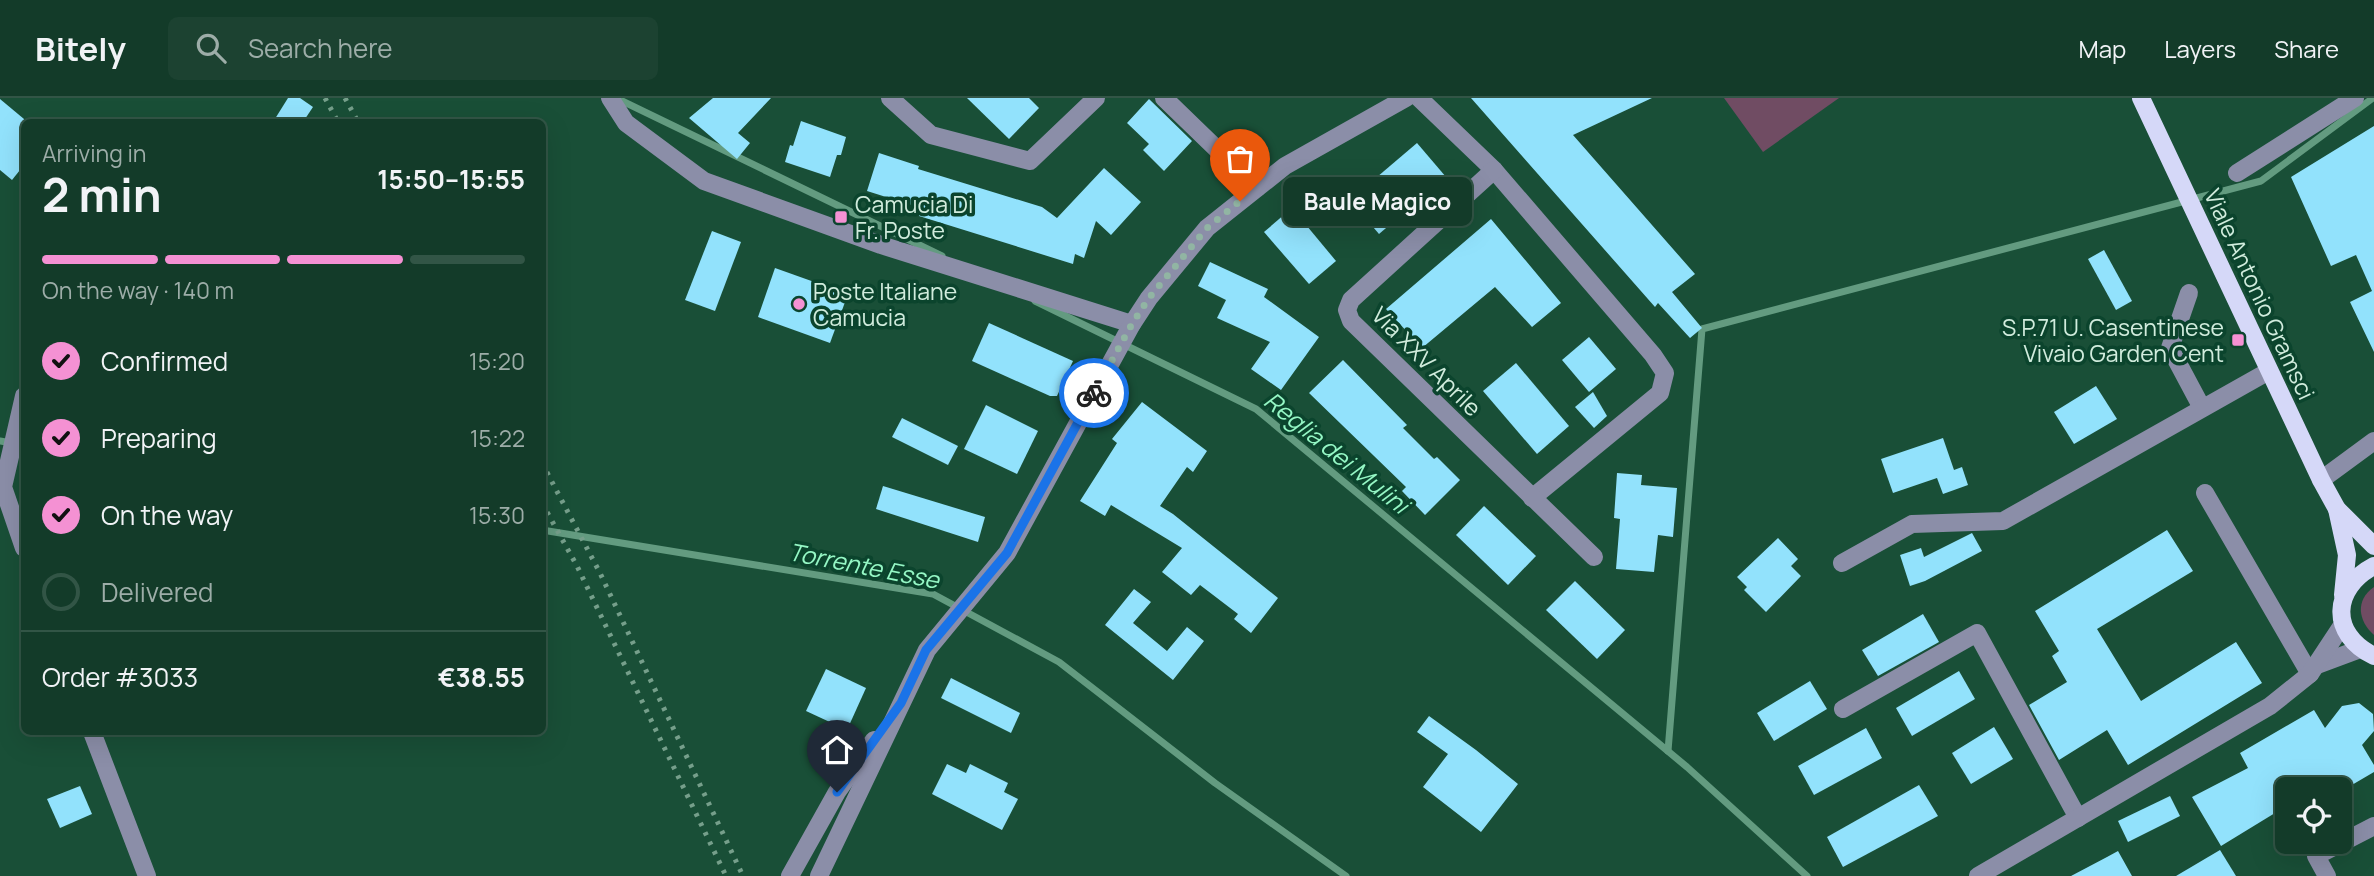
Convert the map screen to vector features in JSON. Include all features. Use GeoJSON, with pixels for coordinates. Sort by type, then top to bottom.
{"type":"FeatureCollection","features":[{"type":"Feature","properties":{"kind":"main road","name":"Viale Antonio Gramsci"},"geometry":{"type":"LineString","coordinates":[[2141,98],[2337,509],[2347,555],[2342,600],[2343,624]]}},
{"type":"Feature","properties":{"kind":"main road","name":"Viale Antonio Gramsci"},"geometry":{"type":"LineString","coordinates":[[2337,509],[2374,546]]}},
{"type":"Feature","properties":{"kind":"main road"},"geometry":{"type":"LineString","coordinates":[[2342,600],[2348,585],[2360,573],[2374,566]]}},
{"type":"Feature","properties":{"kind":"main road"},"geometry":{"type":"LineString","coordinates":[[2343,624],[2349,638],[2367,652]]}},
{"type":"Feature","properties":{"kind":"street"},"geometry":{"type":"LineString","coordinates":[[610,98],[626,122],[704,181],[881,245],[1132,324]]}},
{"type":"Feature","properties":{"kind":"street"},"geometry":{"type":"LineString","coordinates":[[890,98],[931,135],[1030,161],[1096,98]]}},
{"type":"Feature","properties":{"kind":"street"},"geometry":{"type":"LineString","coordinates":[[1164,98],[1257,188]]}},
{"type":"Feature","properties":{"kind":"street"},"geometry":{"type":"LineString","coordinates":[[819,876],[926,650],[1007,553],[1132,324],[1149,298],[1207,228],[1285,166],[1406,98]]}},
{"type":"Feature","properties":{"kind":"street"},"geometry":{"type":"LineString","coordinates":[[1419,98],[1494,170],[1653,355],[1665,373],[1660,393],[1532,498]]}},
{"type":"Feature","properties":{"kind":"street"},"geometry":{"type":"LineString","coordinates":[[2237,173],[2355,98]]}},
{"type":"Feature","properties":{"kind":"street","name":"Via XXV Aprile"},"geometry":{"type":"LineString","coordinates":[[1494,170],[1351,300],[1347,310],[1351,321],[1594,557]]}},
{"type":"Feature","properties":{"kind":"street"},"geometry":{"type":"LineString","coordinates":[[2189,293],[2170,348],[2202,408]]}},
{"type":"Feature","properties":{"kind":"street"},"geometry":{"type":"LineString","coordinates":[[1842,563],[1912,524],[2003,521],[2269,371]]}},
{"type":"Feature","properties":{"kind":"street"},"geometry":{"type":"LineString","coordinates":[[21,406],[3,482],[21,539]]}},
{"type":"Feature","properties":{"kind":"street"},"geometry":{"type":"LineString","coordinates":[[2322,480],[2374,441]]}},
{"type":"Feature","properties":{"kind":"street"},"geometry":{"type":"LineString","coordinates":[[2205,494],[2313,669]]}},
{"type":"Feature","properties":{"kind":"street"},"geometry":{"type":"LineString","coordinates":[[1978,876],[2270,706],[2313,669],[2343,624]]}},
{"type":"Feature","properties":{"kind":"street"},"geometry":{"type":"LineString","coordinates":[[1843,709],[1977,634],[2078,818]]}},
{"type":"Feature","properties":{"kind":"street"},"geometry":{"type":"LineString","coordinates":[[2313,669],[2367,652]]}},
{"type":"Feature","properties":{"kind":"street"},"geometry":{"type":"LineString","coordinates":[[790,876],[837,792],[901,703]]}},
{"type":"Feature","properties":{"kind":"street"},"geometry":{"type":"LineString","coordinates":[[93,735],[147,876]]}},
{"type":"Feature","properties":{"kind":"street"},"geometry":{"type":"LineString","coordinates":[[2327,876],[2316,856],[2374,826]]}},
{"type":"Feature","properties":{"kind":"shaded area"},"geometry":{"type":"Polygon","coordinates":[[[1724,98],[1839,98],[1763,152],[1724,98]]]}},
{"type":"Feature","properties":{"kind":"shaded area"},"geometry":{"type":"Polygon","coordinates":[[[2374,587],[2374,635],[2362,617],[2361,604],[2374,587]]]}},
{"type":"Feature","properties":{"kind":"building"},"geometry":{"type":"Polygon","coordinates":[[[288,98],[300,98],[313,107],[305,119],[275,119],[288,98]]]}},
{"type":"Feature","properties":{"kind":"building"},"geometry":{"type":"Polygon","coordinates":[[[713,98],[771,98],[738,133],[750,143],[737,159],[689,118],[713,98]]]}},
{"type":"Feature","properties":{"kind":"building"},"geometry":{"type":"Polygon","coordinates":[[[967,98],[1029,98],[1039,108],[1009,139],[967,98]]]}},
{"type":"Feature","properties":{"kind":"building"},"geometry":{"type":"Polygon","coordinates":[[[1471,98],[1652,98],[1573,135],[1695,274],[1672,292],[1702,328],[1690,338],[1658,303],[1655,307],[1471,98]]]}},
{"type":"Feature","properties":{"kind":"building"},"geometry":{"type":"Polygon","coordinates":[[[0,99],[24,119],[21,119],[21,169],[12,180],[0,170],[0,99]]]}},
{"type":"Feature","properties":{"kind":"building"},"geometry":{"type":"Polygon","coordinates":[[[1149,99],[1192,141],[1164,171],[1143,150],[1149,144],[1127,123],[1149,99]]]}},
{"type":"Feature","properties":{"kind":"building"},"geometry":{"type":"Polygon","coordinates":[[[801,121],[846,137],[830,177],[785,162],[801,121]]]}},
{"type":"Feature","properties":{"kind":"building"},"geometry":{"type":"Polygon","coordinates":[[[2374,126],[2374,352],[2350,302],[2372,291],[2356,255],[2331,266],[2291,177],[2374,126]]]}},
{"type":"Feature","properties":{"kind":"building"},"geometry":{"type":"Polygon","coordinates":[[[1417,143],[1446,177],[1379,234],[1350,200],[1417,143]]]}},
{"type":"Feature","properties":{"kind":"building"},"geometry":{"type":"Polygon","coordinates":[[[879,153],[919,166],[918,169],[1042,207],[1057,218],[1104,168],[1141,202],[1111,235],[1096,221],[1084,258],[1075,254],[1073,264],[919,216],[921,208],[867,191],[879,153]]]}},
{"type":"Feature","properties":{"kind":"building"},"geometry":{"type":"Polygon","coordinates":[[[1292,208],[1336,261],[1309,284],[1264,232],[1292,208]]]}},
{"type":"Feature","properties":{"kind":"building"},"geometry":{"type":"Polygon","coordinates":[[[1491,219],[1561,303],[1532,327],[1495,287],[1422,348],[1386,309],[1491,219]]]}},
{"type":"Feature","properties":{"kind":"building"},"geometry":{"type":"Polygon","coordinates":[[[712,231],[741,242],[715,311],[685,300],[712,231]]]}},
{"type":"Feature","properties":{"kind":"building"},"geometry":{"type":"Polygon","coordinates":[[[2104,250],[2132,301],[2116,310],[2088,259],[2104,250]]]}},
{"type":"Feature","properties":{"kind":"building"},"geometry":{"type":"Polygon","coordinates":[[[1210,262],[1268,289],[1264,297],[1319,337],[1281,390],[1251,369],[1270,342],[1217,318],[1226,300],[1198,286],[1210,262]]]}},
{"type":"Feature","properties":{"kind":"building"},"geometry":{"type":"Polygon","coordinates":[[[775,268],[848,294],[830,343],[758,317],[775,268]]]}},
{"type":"Feature","properties":{"kind":"building"},"geometry":{"type":"Polygon","coordinates":[[[989,323],[1073,361],[1057,396],[1050,396],[972,361],[989,323]]]}},
{"type":"Feature","properties":{"kind":"building"},"geometry":{"type":"Polygon","coordinates":[[[1589,337],[1616,369],[1589,392],[1562,360],[1589,337]]]}},
{"type":"Feature","properties":{"kind":"building"},"geometry":{"type":"Polygon","coordinates":[[[1343,360],[1407,425],[1403,428],[1460,480],[1425,515],[1402,491],[1406,487],[1309,393],[1343,360]]]}},
{"type":"Feature","properties":{"kind":"building"},"geometry":{"type":"Polygon","coordinates":[[[1516,363],[1569,426],[1537,454],[1483,391],[1516,363]]]}},
{"type":"Feature","properties":{"kind":"building"},"geometry":{"type":"Polygon","coordinates":[[[2096,386],[2117,419],[2074,444],[2054,412],[2096,386]]]}},
{"type":"Feature","properties":{"kind":"building"},"geometry":{"type":"Polygon","coordinates":[[[1593,392],[1607,416],[1594,428],[1575,407],[1593,392]]]}},
{"type":"Feature","properties":{"kind":"building"},"geometry":{"type":"Polygon","coordinates":[[[1142,402],[1207,451],[1193,472],[1187,467],[1160,506],[1278,598],[1251,633],[1234,619],[1238,614],[1200,585],[1191,595],[1162,572],[1182,548],[1111,505],[1105,516],[1080,501],[1117,443],[1112,439],[1142,402]]]}},
{"type":"Feature","properties":{"kind":"building"},"geometry":{"type":"Polygon","coordinates":[[[986,405],[1038,431],[1017,474],[964,449],[986,405]]]}},
{"type":"Feature","properties":{"kind":"building"},"geometry":{"type":"Polygon","coordinates":[[[902,418],[958,446],[948,465],[892,437],[902,418]]]}},
{"type":"Feature","properties":{"kind":"building"},"geometry":{"type":"Polygon","coordinates":[[[1943,438],[1954,470],[1962,467],[1968,485],[1943,494],[1937,478],[1893,493],[1881,459],[1943,438]]]}},
{"type":"Feature","properties":{"kind":"building"},"geometry":{"type":"Polygon","coordinates":[[[1617,473],[1642,475],[1641,485],[1677,488],[1673,537],[1658,535],[1654,572],[1616,569],[1620,519],[1614,518],[1617,473]]]}},
{"type":"Feature","properties":{"kind":"building"},"geometry":{"type":"Polygon","coordinates":[[[883,486],[985,517],[978,542],[876,509],[883,486]]]}},
{"type":"Feature","properties":{"kind":"building"},"geometry":{"type":"Polygon","coordinates":[[[1484,506],[1536,556],[1508,585],[1456,535],[1484,506]]]}},
{"type":"Feature","properties":{"kind":"building"},"geometry":{"type":"Polygon","coordinates":[[[2167,530],[2193,571],[2097,629],[2141,701],[2236,642],[2262,683],[2128,765],[2107,730],[2059,760],[2029,705],[2067,682],[2052,656],[2059,651],[2035,611],[2167,530]]]}},
{"type":"Feature","properties":{"kind":"building"},"geometry":{"type":"Polygon","coordinates":[[[1972,533],[1982,551],[1910,586],[1900,555],[1921,548],[1924,557],[1972,533]]]}},
{"type":"Feature","properties":{"kind":"building"},"geometry":{"type":"Polygon","coordinates":[[[1778,538],[1798,559],[1791,566],[1801,576],[1766,612],[1744,590],[1747,587],[1737,577],[1778,538]]]}},
{"type":"Feature","properties":{"kind":"building"},"geometry":{"type":"Polygon","coordinates":[[[1575,581],[1625,630],[1597,659],[1546,610],[1575,581]]]}},
{"type":"Feature","properties":{"kind":"building"},"geometry":{"type":"Polygon","coordinates":[[[1134,589],[1151,602],[1133,623],[1167,651],[1187,627],[1204,641],[1173,680],[1105,625],[1134,589]]]}},
{"type":"Feature","properties":{"kind":"building"},"geometry":{"type":"Polygon","coordinates":[[[1923,614],[1939,642],[1878,676],[1862,650],[1923,614]]]}},
{"type":"Feature","properties":{"kind":"building"},"geometry":{"type":"Polygon","coordinates":[[[826,669],[866,688],[847,730],[806,711],[826,669]]]}},
{"type":"Feature","properties":{"kind":"building"},"geometry":{"type":"Polygon","coordinates":[[[1959,671],[1975,699],[1912,736],[1896,708],[1959,671]]]}},
{"type":"Feature","properties":{"kind":"building"},"geometry":{"type":"Polygon","coordinates":[[[951,678],[1020,713],[1011,733],[941,698],[951,678]]]}},
{"type":"Feature","properties":{"kind":"building"},"geometry":{"type":"Polygon","coordinates":[[[1810,681],[1827,709],[1774,741],[1757,713],[1810,681]]]}},
{"type":"Feature","properties":{"kind":"building"},"geometry":{"type":"Polygon","coordinates":[[[2359,703],[2373,714],[2374,731],[2362,745],[2374,765],[2374,772],[2352,785],[2352,777],[2275,777],[2275,813],[2221,846],[2192,797],[2248,768],[2240,753],[2314,710],[2325,728],[2342,706],[2359,703]]]}},
{"type":"Feature","properties":{"kind":"building"},"geometry":{"type":"Polygon","coordinates":[[[1429,716],[1518,784],[1481,832],[1423,787],[1448,754],[1417,732],[1429,716]]]}},
{"type":"Feature","properties":{"kind":"building"},"geometry":{"type":"Polygon","coordinates":[[[1994,727],[2013,759],[1971,784],[1952,753],[1994,727]]]}},
{"type":"Feature","properties":{"kind":"building"},"geometry":{"type":"Polygon","coordinates":[[[1866,728],[1882,758],[1814,795],[1798,766],[1866,728]]]}},
{"type":"Feature","properties":{"kind":"building"},"geometry":{"type":"Polygon","coordinates":[[[947,764],[966,773],[970,764],[1008,783],[1004,792],[1018,799],[1002,830],[932,794],[947,764]]]}},
{"type":"Feature","properties":{"kind":"building"},"geometry":{"type":"Polygon","coordinates":[[[1919,785],[1938,816],[1843,867],[1827,837],[1919,785]]]}},
{"type":"Feature","properties":{"kind":"building"},"geometry":{"type":"Polygon","coordinates":[[[80,786],[92,814],[60,828],[47,799],[80,786]]]}},
{"type":"Feature","properties":{"kind":"building"},"geometry":{"type":"Polygon","coordinates":[[[2170,796],[2180,816],[2128,842],[2118,821],[2170,796]]]}},
{"type":"Feature","properties":{"kind":"building"},"geometry":{"type":"Polygon","coordinates":[[[2220,850],[2236,876],[2176,876],[2220,850]]]}},
{"type":"Feature","properties":{"kind":"building"},"geometry":{"type":"Polygon","coordinates":[[[2118,851],[2132,876],[2071,876],[2107,857],[2118,851]]]}},
{"type":"Feature","properties":{"kind":"waterway","name":"Reglia dei Mulini"},"geometry":{"type":"LineString","coordinates":[[616,98],[942,256]]}},
{"type":"Feature","properties":{"kind":"waterway"},"geometry":{"type":"LineString","coordinates":[[1668,751],[1702,329],[2261,181],[2373,98]]}},
{"type":"Feature","properties":{"kind":"waterway","name":"Reglia dei Mulini"},"geometry":{"type":"LineString","coordinates":[[1035,301],[1256,409],[1687,767],[1807,876]]}},
{"type":"Feature","properties":{"kind":"waterway","name":"Torrente Esse"},"geometry":{"type":"LineString","coordinates":[[0,441],[21,444]]}},
{"type":"Feature","properties":{"kind":"waterway","name":"Torrente Esse"},"geometry":{"type":"LineString","coordinates":[[546,531],[933,594],[1059,662],[1215,783],[1346,876]]}},
{"type":"Feature","properties":{"kind":"railway"},"geometry":{"type":"LineString","coordinates":[[325,98],[336,119]]}},
{"type":"Feature","properties":{"kind":"railway"},"geometry":{"type":"LineString","coordinates":[[345,98],[356,119]]}},
{"type":"Feature","properties":{"kind":"railway"},"geometry":{"type":"LineString","coordinates":[[546,471],[600,573],[743,876]]}},
{"type":"Feature","properties":{"kind":"railway"},"geometry":{"type":"LineString","coordinates":[[546,510],[577,566],[726,876]]}},
{"type":"Feature","properties":{"kind":"way so far"},"geometry":{"type":"LineString","coordinates":[[1094,393],[1149,298],[1207,228],[1240,201]]}},
{"type":"Feature","properties":{"kind":"place","name":"Baule Magico"},"geometry":{"type":"Point","coordinates":[1240,201]}},
{"type":"Feature","properties":{"kind":"place","name":"Camucia Di Fr. Poste"},"geometry":{"type":"Point","coordinates":[841,217]}},
{"type":"Feature","properties":{"kind":"place","name":"Poste Italiane Camucia"},"geometry":{"type":"Point","coordinates":[799,304]}},
{"type":"Feature","properties":{"kind":"place","name":"S.P.71 U. Casentinese Vivaio Garden Cent"},"geometry":{"type":"Point","coordinates":[2238,340]}},
{"type":"Feature","properties":{"kind":"route"},"geometry":{"type":"LineString","coordinates":[[837,792],[901,703],[926,650],[1007,553],[1094,393]]}}]}
